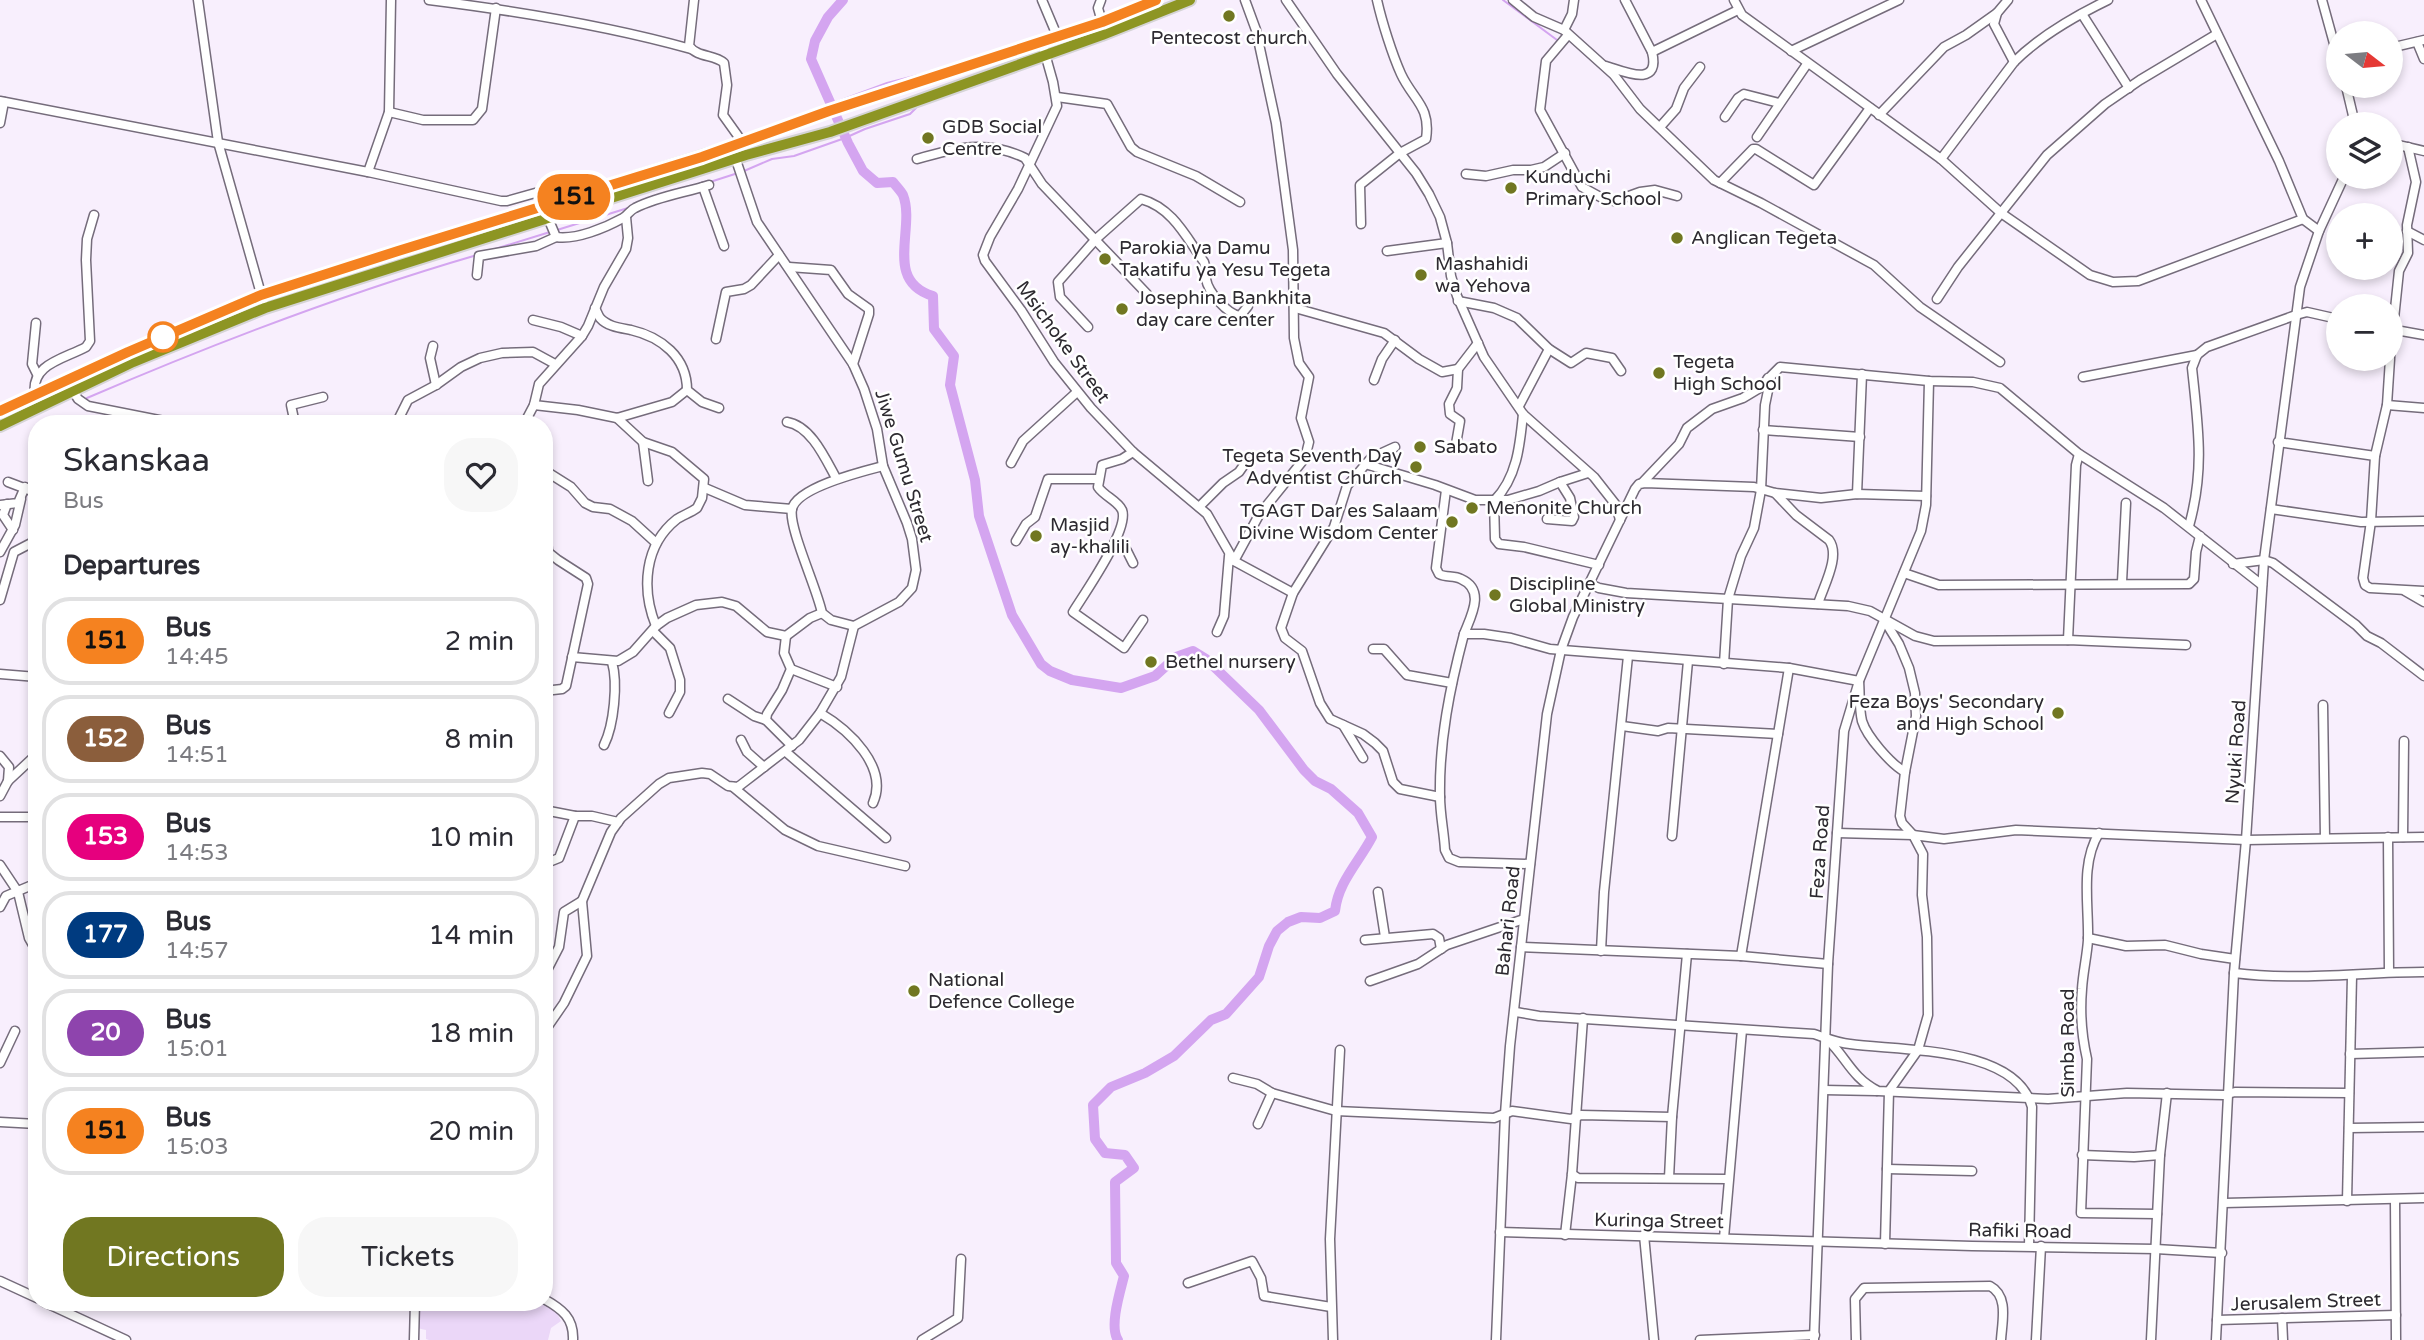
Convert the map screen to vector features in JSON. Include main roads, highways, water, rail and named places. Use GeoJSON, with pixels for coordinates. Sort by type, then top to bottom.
{"type":"FeatureCollection","features":[{"type":"Feature","properties":{"kind":"highway"},"geometry":{"type":"LineString","coordinates":[[0,411],[261,295],[743,143],[857,102],[1058,38],[1156,0]]}},
{"type":"Feature","properties":{"kind":"highway"},"geometry":{"type":"LineString","coordinates":[[0,426],[133,362],[265,308],[830,132],[1190,0]]}},
{"type":"Feature","properties":{"kind":"waterway"},"geometry":{"type":"LineString","coordinates":[[843,0],[828,17],[815,41],[811,59],[863,171],[877,183],[893,182],[903,195],[906,208],[905,266],[909,279],[918,289],[933,296],[934,329],[954,356],[950,385],[975,480],[979,516],[1012,615],[1041,664],[1072,680],[1121,688],[1155,676],[1176,657],[1193,651],[1206,659],[1259,710],[1304,770],[1358,813],[1372,837],[1345,881],[1335,911],[1320,918],[1301,917],[1288,922],[1277,931],[1269,946],[1259,977],[1226,1014],[1211,1020],[1174,1056],[1145,1073],[1111,1087],[1093,1105],[1095,1139],[1105,1153],[1125,1155],[1134,1168],[1115,1182],[1116,1263],[1124,1276],[1115,1318],[1118,1340]]}},
{"type":"Feature","properties":{"kind":"waterway"},"geometry":{"type":"LineString","coordinates":[[1503,0],[1557,40]]}},
{"type":"Feature","properties":{"kind":"waterway"},"geometry":{"type":"LineString","coordinates":[[745,136],[887,83],[938,70]]}},
{"type":"Feature","properties":{"kind":"waterway"},"geometry":{"type":"LineString","coordinates":[[744,171],[772,159],[794,156],[845,138],[910,114],[916,108]]}},
{"type":"Feature","properties":{"kind":"waterway"},"geometry":{"type":"LineString","coordinates":[[715,146],[736,139]]}},
{"type":"Feature","properties":{"kind":"waterway"},"geometry":{"type":"LineString","coordinates":[[710,182],[738,173]]}},
{"type":"Feature","properties":{"kind":"waterway"},"geometry":{"type":"LineString","coordinates":[[557,230],[628,208]]}},
{"type":"Feature","properties":{"kind":"waterway"},"geometry":{"type":"LineString","coordinates":[[495,249],[550,232]]}},
{"type":"Feature","properties":{"kind":"waterway"},"geometry":{"type":"LineString","coordinates":[[87,398],[280,321],[477,255]]}},
{"type":"Feature","properties":{"kind":"place","name":"Pentecost church"},"geometry":{"type":"Point","coordinates":[1229,16]}},
{"type":"Feature","properties":{"kind":"place","name":"GDB Social Centre"},"geometry":{"type":"Point","coordinates":[928,138]}},
{"type":"Feature","properties":{"kind":"place","name":"Kunduchi Primary School"},"geometry":{"type":"Point","coordinates":[1511,188]}},
{"type":"Feature","properties":{"kind":"place","name":"Anglican Tegeta"},"geometry":{"type":"Point","coordinates":[1677,238]}},
{"type":"Feature","properties":{"kind":"place","name":"Parokia ya Damu Takatifu ya Yesu Tegeta"},"geometry":{"type":"Point","coordinates":[1105,259]}},
{"type":"Feature","properties":{"kind":"place","name":"Mashahidi wa Yehova"},"geometry":{"type":"Point","coordinates":[1421,275]}},
{"type":"Feature","properties":{"kind":"place","name":"Josephina Bankhita day care center"},"geometry":{"type":"Point","coordinates":[1122,309]}},
{"type":"Feature","properties":{"kind":"place","name":"Tegeta High School"},"geometry":{"type":"Point","coordinates":[1659,373]}},
{"type":"Feature","properties":{"kind":"place","name":"Sabato"},"geometry":{"type":"Point","coordinates":[1420,447]}},
{"type":"Feature","properties":{"kind":"place","name":"Tegeta Seventh Day Adventist Church"},"geometry":{"type":"Point","coordinates":[1416,467]}},
{"type":"Feature","properties":{"kind":"place","name":"Menonite Church"},"geometry":{"type":"Point","coordinates":[1472,508]}},
{"type":"Feature","properties":{"kind":"place","name":"TGAGT Dar es Salaam Divine Wisdom Center"},"geometry":{"type":"Point","coordinates":[1452,522]}},
{"type":"Feature","properties":{"kind":"place","name":"Masjid ay-khalili"},"geometry":{"type":"Point","coordinates":[1036,536]}},
{"type":"Feature","properties":{"kind":"place","name":"Discipline Global Ministry"},"geometry":{"type":"Point","coordinates":[1495,595]}},
{"type":"Feature","properties":{"kind":"place","name":"Bethel nursery"},"geometry":{"type":"Point","coordinates":[1151,662]}},
{"type":"Feature","properties":{"kind":"place","name":"Feza Boys' Secondary and High School"},"geometry":{"type":"Point","coordinates":[2058,713]}},
{"type":"Feature","properties":{"kind":"place","name":"National Defence College"},"geometry":{"type":"Point","coordinates":[914,991]}}]}
